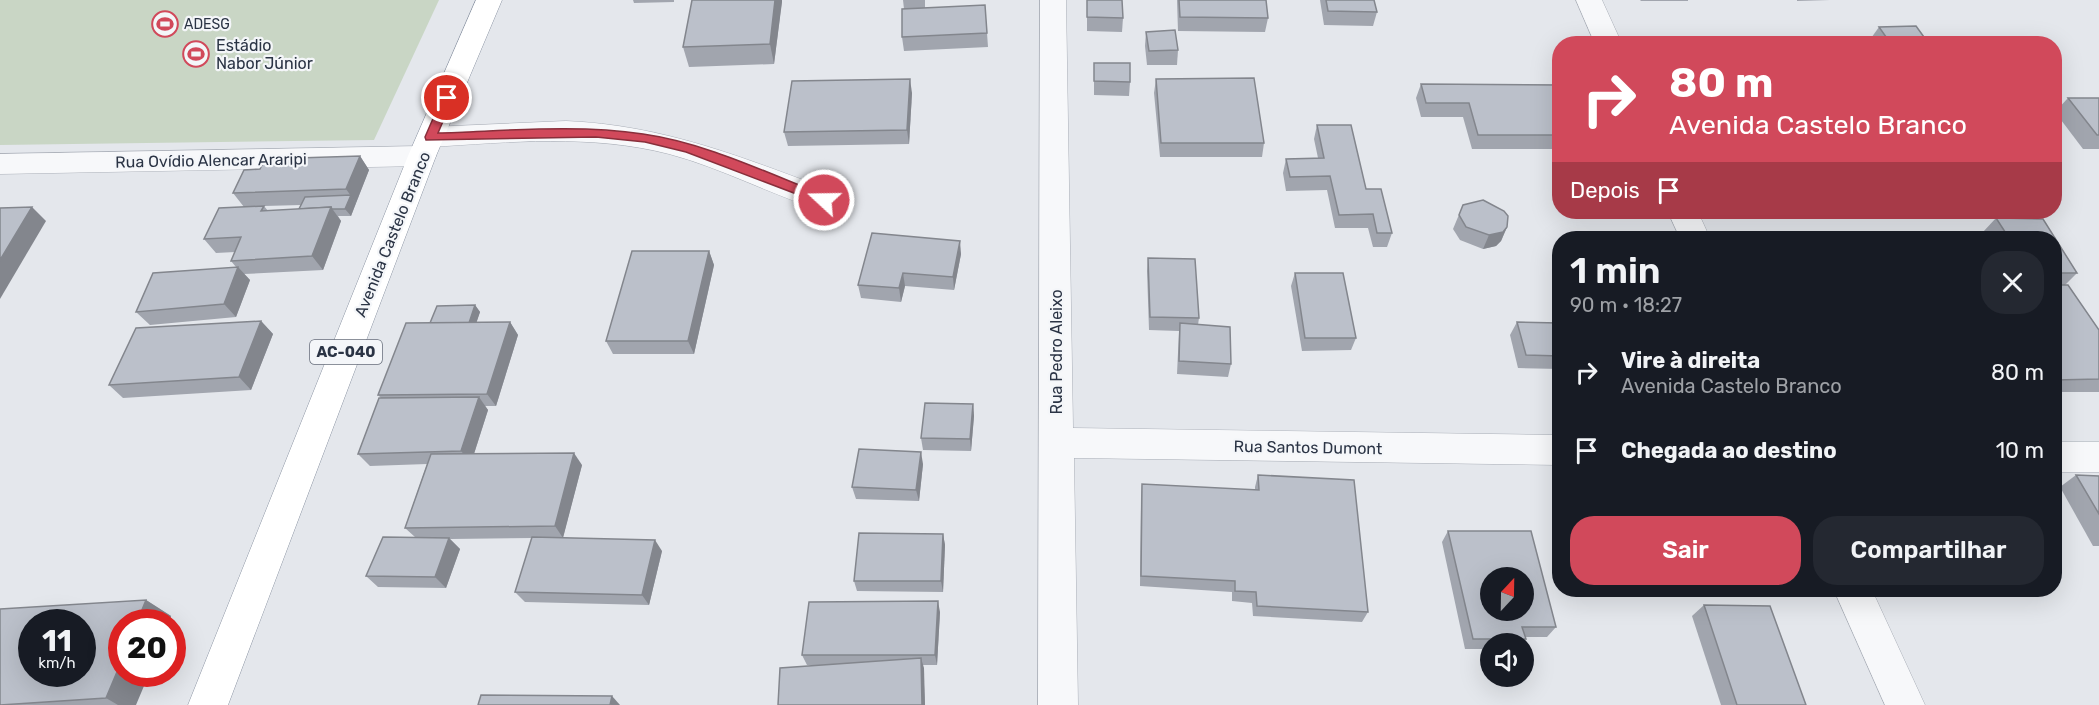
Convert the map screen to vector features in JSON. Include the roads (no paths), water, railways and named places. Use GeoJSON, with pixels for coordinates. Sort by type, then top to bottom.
{"type":"FeatureCollection","features":[{"type":"Feature","properties":{"kind":"highway","name":"Avenida Castelo Branco"},"geometry":{"type":"LineString","coordinates":[[208,705],[427,146],[489,0]]}},
{"type":"Feature","properties":{"kind":"street","name":"Rua Pedro Aleixo"},"geometry":{"type":"LineString","coordinates":[[1053,0],[1058,705]]}},
{"type":"Feature","properties":{"kind":"street"},"geometry":{"type":"LineString","coordinates":[[1589,0],[1605,36]]}},
{"type":"Feature","properties":{"kind":"street","name":"Rua Ovídio Alencar Araripi"},"geometry":{"type":"LineString","coordinates":[[0,164],[427,146],[596,133],[645,138],[688,149],[824,200]]}},
{"type":"Feature","properties":{"kind":"street","name":"Rua Santos Dumont"},"geometry":{"type":"LineString","coordinates":[[1056,443],[1552,450]]}},
{"type":"Feature","properties":{"kind":"street"},"geometry":{"type":"LineString","coordinates":[[2062,457],[2099,457]]}},
{"type":"Feature","properties":{"kind":"street"},"geometry":{"type":"LineString","coordinates":[[1856,597],[1905,705]]}},
{"type":"Feature","properties":{"kind":"place","name":"ADESG"},"geometry":{"type":"Point","coordinates":[165,24]}},
{"type":"Feature","properties":{"kind":"place","name":"Estádio Nabor Júnior"},"geometry":{"type":"Point","coordinates":[196,54]}}]}
